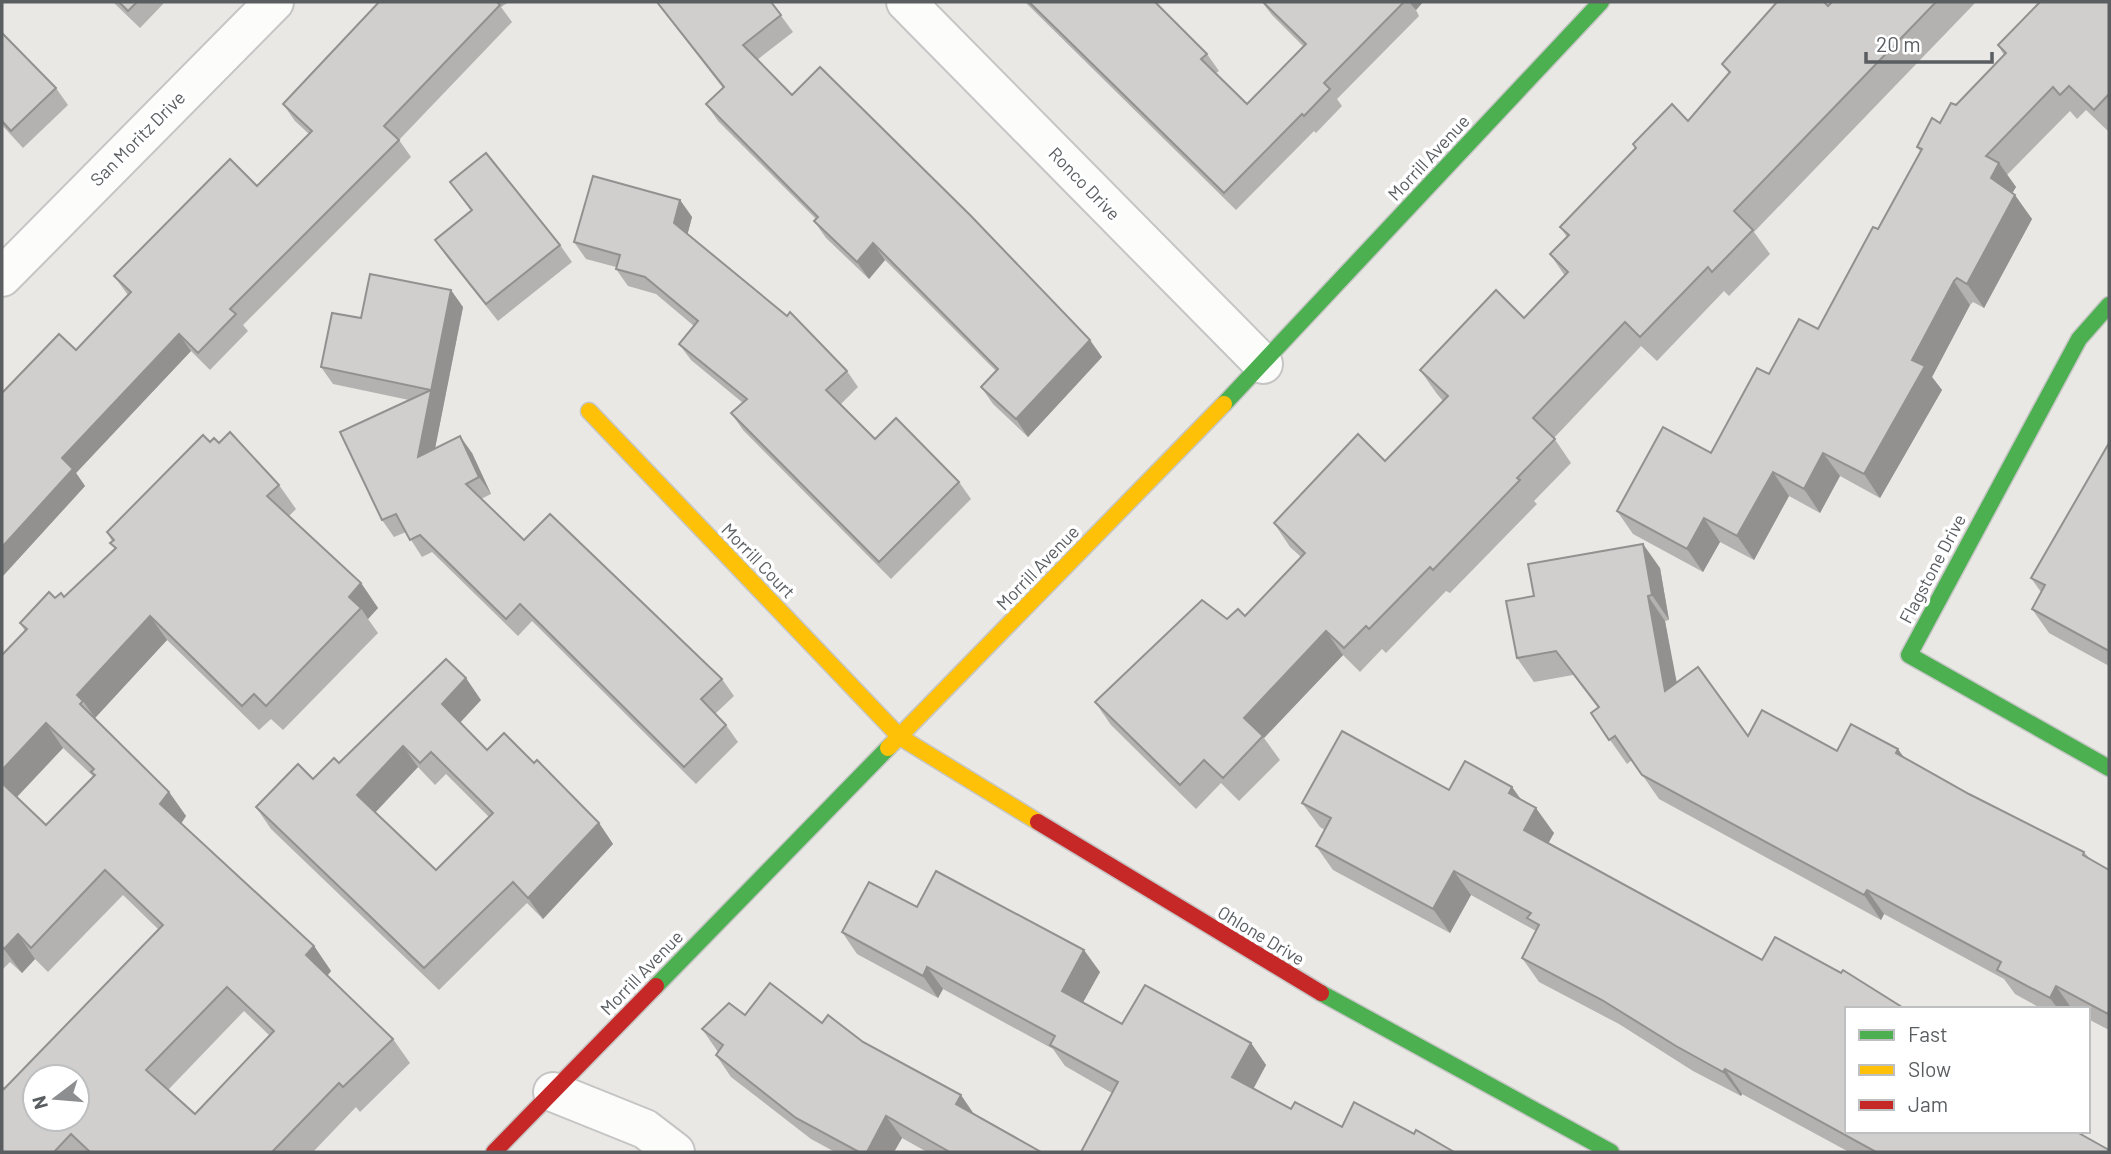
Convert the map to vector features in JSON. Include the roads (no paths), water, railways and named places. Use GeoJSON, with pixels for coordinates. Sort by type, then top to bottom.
{"type":"FeatureCollection","features":[{"type":"Feature","properties":{"kind":"street","name":"San Moritz Drive"},"geometry":{"type":"LineString","coordinates":[[2,277],[274,2]]}},
{"type":"Feature","properties":{"kind":"street","name":"Ronco Drive"},"geometry":{"type":"LineString","coordinates":[[906,2],[1200,303],[1264,364]]}},
{"type":"Feature","properties":{"kind":"street","name":"Morrill Avenue"},"geometry":{"type":"LineString","coordinates":[[494,1152],[1264,364],[1601,2]]}},
{"type":"Feature","properties":{"kind":"street","name":"Flagstone Drive"},"geometry":{"type":"LineString","coordinates":[[2109,305],[2079,339],[1909,655],[2109,768]]}},
{"type":"Feature","properties":{"kind":"street","name":"Morrill Court"},"geometry":{"type":"LineString","coordinates":[[589,411],[900,737]]}},
{"type":"Feature","properties":{"kind":"street","name":"Ohlone Drive"},"geometry":{"type":"LineString","coordinates":[[900,737],[1287,974],[1611,1152]]}},
{"type":"Feature","properties":{"kind":"street"},"geometry":{"type":"LineString","coordinates":[[552,1092],[645,1129],[675,1152]]}}]}
